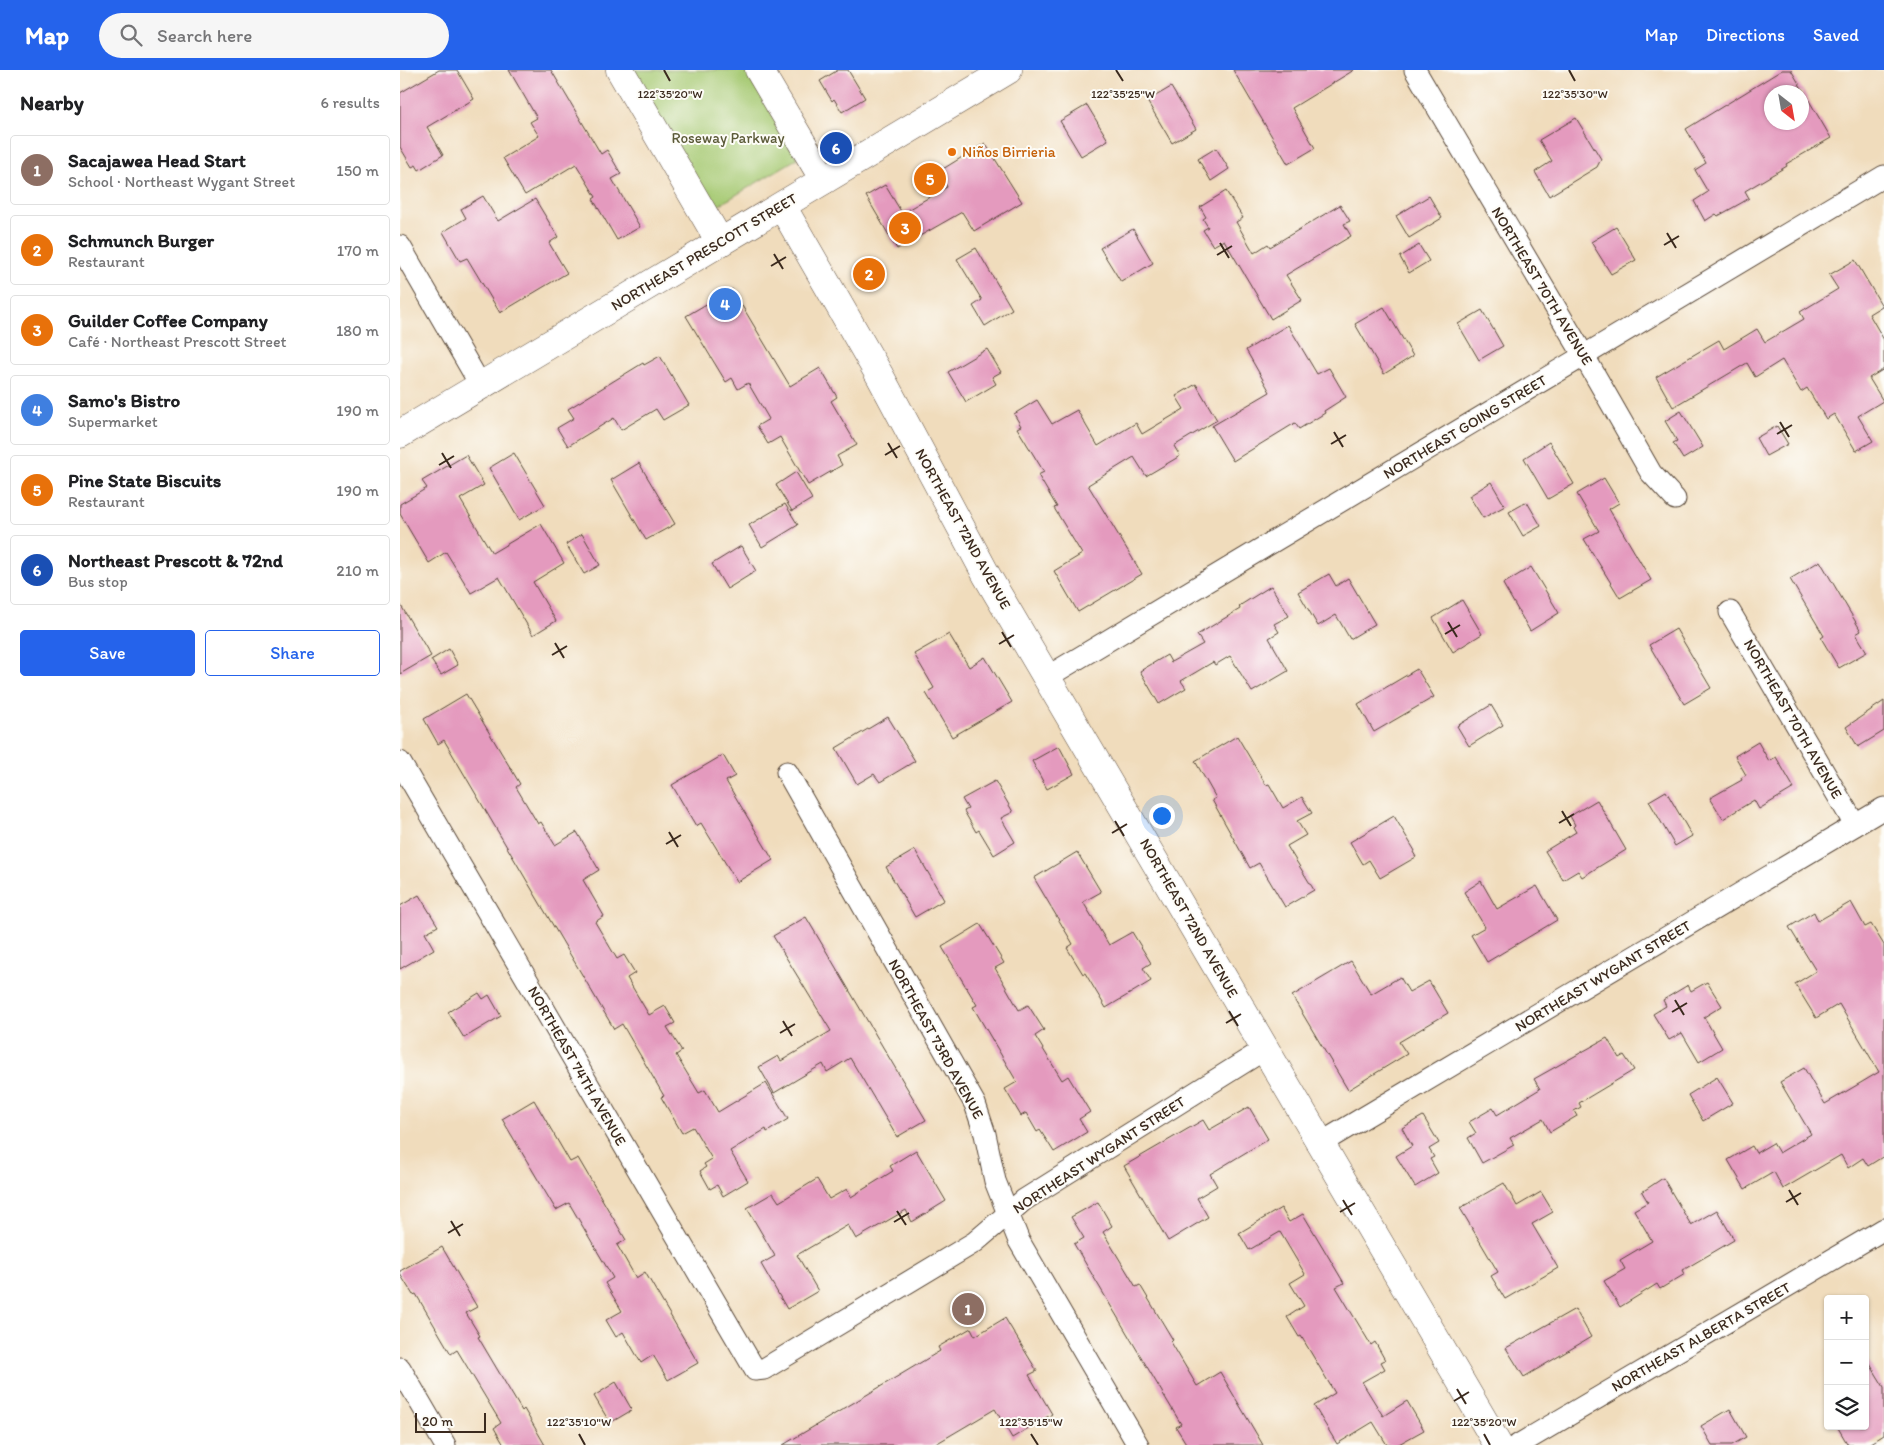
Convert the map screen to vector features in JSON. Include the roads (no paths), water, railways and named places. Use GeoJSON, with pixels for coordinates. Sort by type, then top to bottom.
{"type":"FeatureCollection","features":[{"type":"Feature","properties":{"kind":"street"},"geometry":{"type":"LineString","coordinates":[[620,70],[720,242]]}},
{"type":"Feature","properties":{"kind":"street"},"geometry":{"type":"LineString","coordinates":[[759,70],[824,180]]}},
{"type":"Feature","properties":{"kind":"street","name":"NORTHEAST PRESCOTT STREET"},"geometry":{"type":"LineString","coordinates":[[400,434],[1008,70]]}},
{"type":"Feature","properties":{"kind":"street","name":"NORTHEAST 70TH AVENUE"},"geometry":{"type":"LineString","coordinates":[[1414,70],[1584,356],[1650,473],[1676,499]]}},
{"type":"Feature","properties":{"kind":"street","name":"NORTHEAST GOING STREET"},"geometry":{"type":"LineString","coordinates":[[1047,677],[1884,176]]}},
{"type":"Feature","properties":{"kind":"street","name":"NORTHEAST 72ND AVENUE"},"geometry":{"type":"LineString","coordinates":[[782,206],[880,376],[987,576],[1498,1445]]}},
{"type":"Feature","properties":{"kind":"street"},"geometry":{"type":"LineString","coordinates":[[400,246],[481,386]]}},
{"type":"Feature","properties":{"kind":"street","name":"NORTHEAST 70TH AVENUE"},"geometry":{"type":"LineString","coordinates":[[1730,612],[1855,825]]}},
{"type":"Feature","properties":{"kind":"street","name":"NORTHEAST 74TH AVENUE"},"geometry":{"type":"LineString","coordinates":[[400,762],[755,1370]]}},
{"type":"Feature","properties":{"kind":"street","name":"NORTHEAST 73RD AVENUE"},"geometry":{"type":"LineString","coordinates":[[786,772],[975,1104],[985,1134],[995,1180],[1019,1241],[1138,1445]]}},
{"type":"Feature","properties":{"kind":"street","name":"NORTHEAST WYGANT STREET"},"geometry":{"type":"LineString","coordinates":[[1321,1143],[1884,808]]}},
{"type":"Feature","properties":{"kind":"street","name":"NORTHEAST WYGANT STREET"},"geometry":{"type":"LineString","coordinates":[[755,1370],[764,1369],[975,1242],[1024,1200],[1266,1049]]}},
{"type":"Feature","properties":{"kind":"street","name":"NORTHEAST ALBERTA STREET"},"geometry":{"type":"LineString","coordinates":[[1518,1445],[1884,1229]]}},
{"type":"Feature","properties":{"kind":"street"},"geometry":{"type":"LineString","coordinates":[[400,1368],[445,1445]]}},
{"type":"Feature","properties":{"kind":"place","name":"Northeast Prescott & 72nd"},"geometry":{"type":"Point","coordinates":[836,148]}},
{"type":"Feature","properties":{"kind":"place","name":"Niños Birrieria"},"geometry":{"type":"Point","coordinates":[952,152]}},
{"type":"Feature","properties":{"kind":"place","name":"Pine State Biscuits"},"geometry":{"type":"Point","coordinates":[930,179]}},
{"type":"Feature","properties":{"kind":"place","name":"Guilder Coffee Company"},"geometry":{"type":"Point","coordinates":[905,228]}},
{"type":"Feature","properties":{"kind":"place","name":"Schmunch Burger"},"geometry":{"type":"Point","coordinates":[869,274]}},
{"type":"Feature","properties":{"kind":"place","name":"Samo's Bistro"},"geometry":{"type":"Point","coordinates":[725,304]}},
{"type":"Feature","properties":{"kind":"place","name":"Sacajawea Head Start"},"geometry":{"type":"Point","coordinates":[968,1309]}},
{"type":"Feature","properties":{"kind":"park label","name":"Roseway Parkway"},"geometry":{"type":"Point","coordinates":[728,138]}}]}
